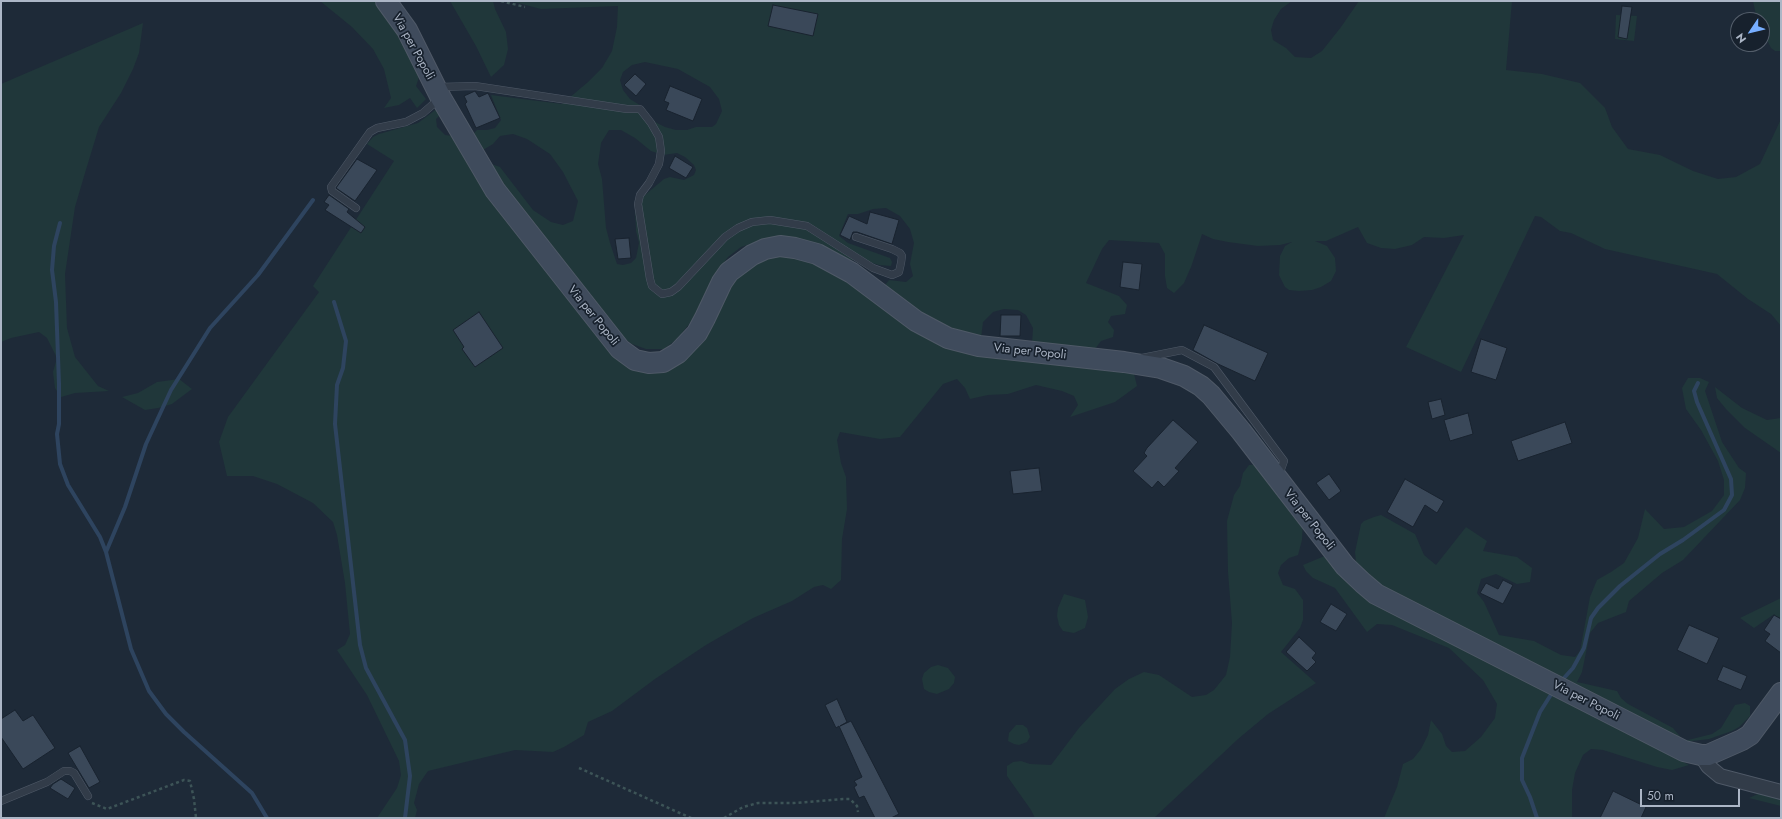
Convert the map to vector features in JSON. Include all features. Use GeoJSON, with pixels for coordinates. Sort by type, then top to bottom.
{"type":"FeatureCollection","features":[{"type":"Feature","properties":{"kind":"main road","name":"Via per Popoli"},"geometry":{"type":"LineString","coordinates":[[386,1],[407,30],[438,92],[485,175],[509,210],[620,349],[635,360],[649,363],[663,362],[678,353],[697,333],[722,282],[729,272],[738,264],[766,249],[780,246],[817,254],[862,270],[916,321],[948,338],[978,346],[1124,362],[1161,368],[1184,376],[1201,386],[1223,409],[1345,566],[1376,594],[1684,751],[1708,755],[1733,745],[1750,735],[1781,693]]}},
{"type":"Feature","properties":{"kind":"street"},"geometry":{"type":"LineString","coordinates":[[1701,755],[1708,766],[1720,776],[1781,792]]}},
{"type":"Feature","properties":{"kind":"lane"},"geometry":{"type":"LineString","coordinates":[[356,208],[332,191],[331,187],[370,132],[377,128],[406,122],[423,113],[438,92],[445,86],[475,86],[626,109],[640,109],[651,123],[659,137],[661,151],[659,164],[649,183],[640,195],[638,204],[650,279],[652,286],[662,294],[671,292],[678,286],[725,237],[738,228],[752,222],[770,220],[807,226],[862,270],[881,271],[895,275],[899,272],[902,256],[892,249],[856,237]]}},
{"type":"Feature","properties":{"kind":"lane"},"geometry":{"type":"LineString","coordinates":[[1,801],[47,782],[64,771],[74,773],[88,796]]}},
{"type":"Feature","properties":{"kind":"path"},"geometry":{"type":"LineString","coordinates":[[501,1],[525,7]]}},
{"type":"Feature","properties":{"kind":"path"},"geometry":{"type":"LineString","coordinates":[[579,768],[691,818]]}},
{"type":"Feature","properties":{"kind":"path"},"geometry":{"type":"LineString","coordinates":[[88,796],[92,804],[107,809],[184,780],[190,781],[196,818]]}},
{"type":"Feature","properties":{"kind":"path"},"geometry":{"type":"LineString","coordinates":[[724,818],[743,807],[758,803],[794,803],[843,799],[850,799],[858,806],[858,812]]}},
{"type":"Feature","properties":{"kind":"green space"},"geometry":{"type":"Polygon","coordinates":[[[320,1],[379,1],[420,74],[416,86],[426,99],[417,108],[410,98],[399,105],[384,108],[391,98],[384,69],[373,49],[352,27],[320,1]]]}},
{"type":"Feature","properties":{"kind":"green space"},"geometry":{"type":"Polygon","coordinates":[[[450,1],[493,1],[495,9],[506,32],[508,49],[504,65],[491,77],[476,46],[450,1]]]}},
{"type":"Feature","properties":{"kind":"green space"},"geometry":{"type":"Polygon","coordinates":[[[510,1],[1292,1],[1281,9],[1274,20],[1271,30],[1273,40],[1286,48],[1295,57],[1311,58],[1322,51],[1359,1],[1512,1],[1506,70],[1542,74],[1580,83],[1605,108],[1612,127],[1628,149],[1660,155],[1693,171],[1718,179],[1736,177],[1760,164],[1781,119],[1781,326],[1771,314],[1748,299],[1717,274],[1605,249],[1571,233],[1560,231],[1541,217],[1535,216],[1461,372],[1406,347],[1464,235],[1444,238],[1424,237],[1412,245],[1395,249],[1381,248],[1367,243],[1358,227],[1326,241],[1315,241],[1327,246],[1335,258],[1336,271],[1331,281],[1321,287],[1312,290],[1299,291],[1289,290],[1285,287],[1279,275],[1280,256],[1285,246],[1292,242],[1280,245],[1258,246],[1213,239],[1202,234],[1184,283],[1174,293],[1167,288],[1165,276],[1165,254],[1159,243],[1109,240],[1102,249],[1086,283],[1119,296],[1127,305],[1125,314],[1111,316],[1108,322],[1114,330],[1113,337],[1101,341],[1095,349],[1032,344],[1033,328],[1026,315],[1018,310],[1004,309],[993,312],[983,322],[981,338],[936,325],[885,289],[889,280],[906,282],[913,276],[910,264],[914,243],[910,229],[900,216],[886,208],[873,209],[858,214],[848,214],[839,236],[848,243],[890,258],[892,262],[891,266],[844,259],[763,240],[741,247],[728,257],[713,278],[695,317],[677,339],[664,349],[646,349],[632,344],[615,332],[480,160],[500,167],[533,210],[551,222],[563,225],[573,221],[578,201],[563,172],[550,154],[527,139],[513,134],[500,136],[493,144],[483,150],[472,135],[477,130],[495,128],[501,120],[491,95],[562,104],[602,68],[612,51],[617,27],[618,6],[541,9],[510,1]],[[645,62],[632,65],[623,72],[620,80],[623,90],[630,99],[643,107],[655,122],[676,130],[687,130],[696,127],[712,127],[716,124],[722,111],[719,99],[710,87],[678,69],[645,62]],[[609,130],[601,143],[598,164],[602,179],[606,228],[617,264],[623,265],[631,263],[636,258],[639,243],[636,231],[635,208],[645,195],[664,179],[670,177],[684,180],[694,175],[696,170],[694,165],[685,157],[677,153],[663,155],[651,151],[635,138],[621,130],[609,130]]]}},
{"type":"Feature","properties":{"kind":"green space"},"geometry":{"type":"Polygon","coordinates":[[[1753,1],[1781,1],[1781,51],[1775,51],[1770,46],[1770,12],[1755,12],[1753,1]]]}},
{"type":"Feature","properties":{"kind":"green space"},"geometry":{"type":"Polygon","coordinates":[[[1616,15],[1637,16],[1634,41],[1615,39],[1616,15]]]}},
{"type":"Feature","properties":{"kind":"green space"},"geometry":{"type":"Polygon","coordinates":[[[143,23],[139,53],[133,69],[121,93],[99,127],[75,207],[65,274],[67,328],[75,357],[98,386],[109,391],[75,393],[61,397],[55,388],[53,372],[57,358],[47,338],[39,332],[11,338],[1,342],[1,84],[143,23]]]}},
{"type":"Feature","properties":{"kind":"green space"},"geometry":{"type":"Polygon","coordinates":[[[438,108],[441,114],[436,119],[437,127],[445,135],[453,136],[473,174],[564,287],[596,334],[672,364],[719,295],[761,255],[809,254],[914,325],[1133,370],[1137,386],[1115,402],[1070,417],[1078,405],[1074,396],[1062,391],[1036,385],[1008,394],[988,395],[970,399],[965,388],[957,379],[943,384],[900,437],[880,439],[840,432],[837,440],[841,463],[846,477],[847,509],[842,539],[841,580],[831,589],[823,585],[814,587],[792,601],[753,618],[706,645],[655,679],[612,711],[588,722],[584,735],[564,747],[553,752],[515,750],[428,771],[419,784],[414,803],[417,810],[415,818],[377,818],[397,788],[401,775],[399,761],[367,695],[337,650],[345,645],[350,634],[345,583],[337,535],[333,522],[313,503],[277,484],[253,476],[227,476],[219,442],[228,417],[319,292],[313,286],[394,161],[367,144],[373,137],[379,134],[418,123],[438,108]]]}},
{"type":"Feature","properties":{"kind":"green space"},"geometry":{"type":"Polygon","coordinates":[[[1688,378],[1700,378],[1709,382],[1705,391],[1722,442],[1739,468],[1746,473],[1745,488],[1740,500],[1683,560],[1662,573],[1629,601],[1626,612],[1598,623],[1590,633],[1582,672],[1577,682],[1617,691],[1621,698],[1628,704],[1673,728],[1684,741],[1712,734],[1721,728],[1735,705],[1745,703],[1750,706],[1750,716],[1739,727],[1732,731],[1709,739],[1684,742],[1385,594],[1361,570],[1356,562],[1355,552],[1361,524],[1364,521],[1374,517],[1381,515],[1415,534],[1424,555],[1436,565],[1466,527],[1487,541],[1483,551],[1517,557],[1532,568],[1530,582],[1517,584],[1496,574],[1481,579],[1477,593],[1484,602],[1499,635],[1534,641],[1561,655],[1575,657],[1580,651],[1590,597],[1597,580],[1624,563],[1638,538],[1645,509],[1664,529],[1684,527],[1712,511],[1724,495],[1724,480],[1718,461],[1701,430],[1686,409],[1682,388],[1688,378]]]}},
{"type":"Feature","properties":{"kind":"green space"},"geometry":{"type":"Polygon","coordinates":[[[179,379],[192,389],[172,404],[145,410],[122,397],[138,393],[157,382],[179,379]]]}},
{"type":"Feature","properties":{"kind":"green space"},"geometry":{"type":"Polygon","coordinates":[[[1715,387],[1742,408],[1767,420],[1781,418],[1781,453],[1745,428],[1726,409],[1717,398],[1715,387]]]}},
{"type":"Feature","properties":{"kind":"green space"},"geometry":{"type":"Polygon","coordinates":[[[1260,464],[1303,522],[1302,540],[1298,555],[1289,558],[1281,565],[1278,573],[1283,585],[1295,589],[1303,600],[1303,620],[1300,628],[1281,652],[1316,683],[1268,714],[1238,739],[1154,818],[1035,818],[1007,776],[1007,766],[1013,762],[1021,761],[1030,764],[1051,765],[1079,728],[1115,689],[1129,679],[1144,672],[1159,675],[1192,697],[1206,695],[1214,690],[1226,675],[1230,657],[1232,623],[1228,572],[1227,521],[1234,495],[1240,486],[1243,473],[1249,465],[1260,464]]]}},
{"type":"Feature","properties":{"kind":"green space"},"geometry":{"type":"Polygon","coordinates":[[[1327,555],[1638,737],[1689,765],[1672,770],[1657,767],[1603,750],[1591,749],[1583,755],[1575,773],[1572,790],[1572,818],[1384,818],[1397,787],[1403,764],[1413,759],[1421,749],[1428,735],[1431,720],[1442,734],[1446,746],[1452,752],[1465,751],[1481,737],[1495,718],[1497,704],[1483,680],[1449,648],[1392,625],[1377,624],[1367,632],[1335,588],[1313,578],[1306,571],[1303,565],[1327,555]]]}},
{"type":"Feature","properties":{"kind":"green space"},"geometry":{"type":"Polygon","coordinates":[[[1064,594],[1085,600],[1088,617],[1085,628],[1074,633],[1063,631],[1059,625],[1057,616],[1058,608],[1064,594]]]}},
{"type":"Feature","properties":{"kind":"green space"},"geometry":{"type":"Polygon","coordinates":[[[1781,598],[1781,618],[1773,615],[1754,628],[1740,618],[1781,598]]]}},
{"type":"Feature","properties":{"kind":"green space"},"geometry":{"type":"Polygon","coordinates":[[[938,665],[948,668],[955,677],[954,683],[949,689],[937,694],[924,689],[922,679],[924,673],[931,667],[938,665]]]}},
{"type":"Feature","properties":{"kind":"green space"},"geometry":{"type":"Polygon","coordinates":[[[1016,725],[1023,725],[1027,728],[1030,737],[1027,742],[1019,745],[1008,741],[1009,733],[1016,725]]]}},
{"type":"Feature","properties":{"kind":"green space"},"geometry":{"type":"Polygon","coordinates":[[[1760,793],[1781,799],[1781,806],[1749,798],[1760,793]]]}},
{"type":"Feature","properties":{"kind":"building"},"geometry":{"type":"Polygon","coordinates":[[[773,5],[818,14],[813,36],[768,26],[773,5]]]}},
{"type":"Feature","properties":{"kind":"building"},"geometry":{"type":"Polygon","coordinates":[[[1622,6],[1632,7],[1627,39],[1618,37],[1622,6]]]}},
{"type":"Feature","properties":{"kind":"building"},"geometry":{"type":"Polygon","coordinates":[[[635,74],[646,84],[636,96],[624,85],[635,74]]]}},
{"type":"Feature","properties":{"kind":"building"},"geometry":{"type":"Polygon","coordinates":[[[670,86],[702,99],[693,121],[666,110],[669,103],[664,101],[670,86]]]}},
{"type":"Feature","properties":{"kind":"building"},"geometry":{"type":"Polygon","coordinates":[[[475,91],[479,97],[488,93],[500,118],[476,128],[465,104],[467,102],[464,96],[475,91]]]}},
{"type":"Feature","properties":{"kind":"building"},"geometry":{"type":"Polygon","coordinates":[[[675,156],[693,167],[686,178],[669,168],[675,156]]]}},
{"type":"Feature","properties":{"kind":"building"},"geometry":{"type":"Polygon","coordinates":[[[357,159],[377,170],[355,201],[336,188],[357,159]]]}},
{"type":"Feature","properties":{"kind":"building"},"geometry":{"type":"Polygon","coordinates":[[[329,195],[349,209],[347,212],[365,227],[361,233],[325,210],[329,205],[324,202],[329,195]]]}},
{"type":"Feature","properties":{"kind":"building"},"geometry":{"type":"Polygon","coordinates":[[[870,212],[899,220],[892,244],[857,232],[853,232],[850,240],[840,235],[849,216],[867,224],[870,212]]]}},
{"type":"Feature","properties":{"kind":"building"},"geometry":{"type":"Polygon","coordinates":[[[629,238],[631,258],[618,259],[615,239],[629,238]]]}},
{"type":"Feature","properties":{"kind":"building"},"geometry":{"type":"Polygon","coordinates":[[[1123,262],[1142,264],[1139,290],[1120,287],[1123,262]]]}},
{"type":"Feature","properties":{"kind":"building"},"geometry":{"type":"Polygon","coordinates":[[[479,312],[503,348],[475,367],[462,349],[464,347],[453,330],[479,312]]]}},
{"type":"Feature","properties":{"kind":"building"},"geometry":{"type":"Polygon","coordinates":[[[1001,315],[1021,315],[1020,336],[1000,336],[1001,315]]]}},
{"type":"Feature","properties":{"kind":"building"},"geometry":{"type":"Polygon","coordinates":[[[1204,325],[1268,353],[1255,381],[1218,364],[1193,350],[1204,325]]]}},
{"type":"Feature","properties":{"kind":"building"},"geometry":{"type":"Polygon","coordinates":[[[1481,339],[1507,348],[1496,380],[1471,372],[1481,339]]]}},
{"type":"Feature","properties":{"kind":"building"},"geometry":{"type":"Polygon","coordinates":[[[1441,399],[1445,415],[1432,419],[1428,402],[1441,399]]]}},
{"type":"Feature","properties":{"kind":"building"},"geometry":{"type":"Polygon","coordinates":[[[1468,413],[1473,434],[1450,441],[1444,420],[1468,413]]]}},
{"type":"Feature","properties":{"kind":"building"},"geometry":{"type":"Polygon","coordinates":[[[1173,420],[1198,442],[1175,468],[1179,471],[1164,487],[1158,481],[1152,488],[1133,471],[1147,456],[1144,453],[1147,448],[1173,420]]]}},
{"type":"Feature","properties":{"kind":"building"},"geometry":{"type":"Polygon","coordinates":[[[1565,422],[1572,443],[1518,461],[1511,441],[1565,422]]]}},
{"type":"Feature","properties":{"kind":"building"},"geometry":{"type":"Polygon","coordinates":[[[1039,468],[1042,491],[1013,494],[1010,471],[1039,468]]]}},
{"type":"Feature","properties":{"kind":"building"},"geometry":{"type":"Polygon","coordinates":[[[1329,474],[1341,491],[1329,500],[1316,483],[1329,474]]]}},
{"type":"Feature","properties":{"kind":"building"},"geometry":{"type":"Polygon","coordinates":[[[1405,479],[1444,501],[1437,513],[1425,505],[1413,527],[1387,512],[1405,479]]]}},
{"type":"Feature","properties":{"kind":"building"},"geometry":{"type":"Polygon","coordinates":[[[1503,580],[1513,585],[1503,604],[1480,593],[1486,583],[1498,589],[1503,580]]]}},
{"type":"Feature","properties":{"kind":"building"},"geometry":{"type":"Polygon","coordinates":[[[1331,604],[1347,614],[1336,631],[1320,622],[1331,604]]]}},
{"type":"Feature","properties":{"kind":"building"},"geometry":{"type":"Polygon","coordinates":[[[1774,615],[1781,619],[1781,653],[1765,641],[1770,634],[1764,630],[1774,615]]]}},
{"type":"Feature","properties":{"kind":"building"},"geometry":{"type":"Polygon","coordinates":[[[1689,625],[1719,638],[1707,664],[1677,650],[1689,625]]]}},
{"type":"Feature","properties":{"kind":"building"},"geometry":{"type":"Polygon","coordinates":[[[1299,637],[1316,653],[1312,658],[1316,662],[1307,671],[1286,652],[1299,637]]]}},
{"type":"Feature","properties":{"kind":"building"},"geometry":{"type":"Polygon","coordinates":[[[1723,666],[1747,676],[1741,690],[1717,680],[1723,666]]]}},
{"type":"Feature","properties":{"kind":"building"},"geometry":{"type":"Polygon","coordinates":[[[837,699],[847,722],[840,726],[851,721],[899,814],[891,818],[875,818],[864,796],[859,798],[854,787],[857,785],[854,781],[862,777],[839,726],[836,728],[825,705],[837,699]]]}},
{"type":"Feature","properties":{"kind":"building"},"geometry":{"type":"Polygon","coordinates":[[[15,710],[23,721],[33,715],[55,748],[23,769],[1,737],[1,719],[15,710]]]}},
{"type":"Feature","properties":{"kind":"building"},"geometry":{"type":"Polygon","coordinates":[[[80,746],[100,782],[89,788],[68,753],[80,746]]]}},
{"type":"Feature","properties":{"kind":"building"},"geometry":{"type":"Polygon","coordinates":[[[61,779],[75,788],[68,799],[50,788],[61,779]]]}},
{"type":"Feature","properties":{"kind":"building"},"geometry":{"type":"Polygon","coordinates":[[[1613,791],[1646,807],[1641,818],[1600,818],[1613,791]]]}},
{"type":"Feature","properties":{"kind":"waterway"},"geometry":{"type":"LineString","coordinates":[[267,818],[252,793],[184,732],[166,714],[149,691],[131,649],[106,552],[125,507],[146,444],[171,390],[210,328],[258,275],[313,200]]}},
{"type":"Feature","properties":{"kind":"waterway"},"geometry":{"type":"LineString","coordinates":[[60,223],[54,246],[52,270],[56,302],[59,384],[59,424],[57,434],[60,464],[68,485],[100,537],[106,552]]}},
{"type":"Feature","properties":{"kind":"waterway"},"geometry":{"type":"LineString","coordinates":[[334,302],[346,341],[343,368],[337,385],[335,424],[360,645],[366,668],[405,740],[410,776],[405,818]]}},
{"type":"Feature","properties":{"kind":"waterway"},"geometry":{"type":"LineString","coordinates":[[1564,678],[1573,668],[1584,648],[1591,618],[1598,608],[1620,586],[1660,554],[1683,540],[1724,510],[1732,495],[1731,479],[1697,402],[1694,391],[1698,383]]}},
{"type":"Feature","properties":{"kind":"waterway"},"geometry":{"type":"LineString","coordinates":[[1537,818],[1522,780],[1522,758],[1540,712],[1552,693]]}}]}
